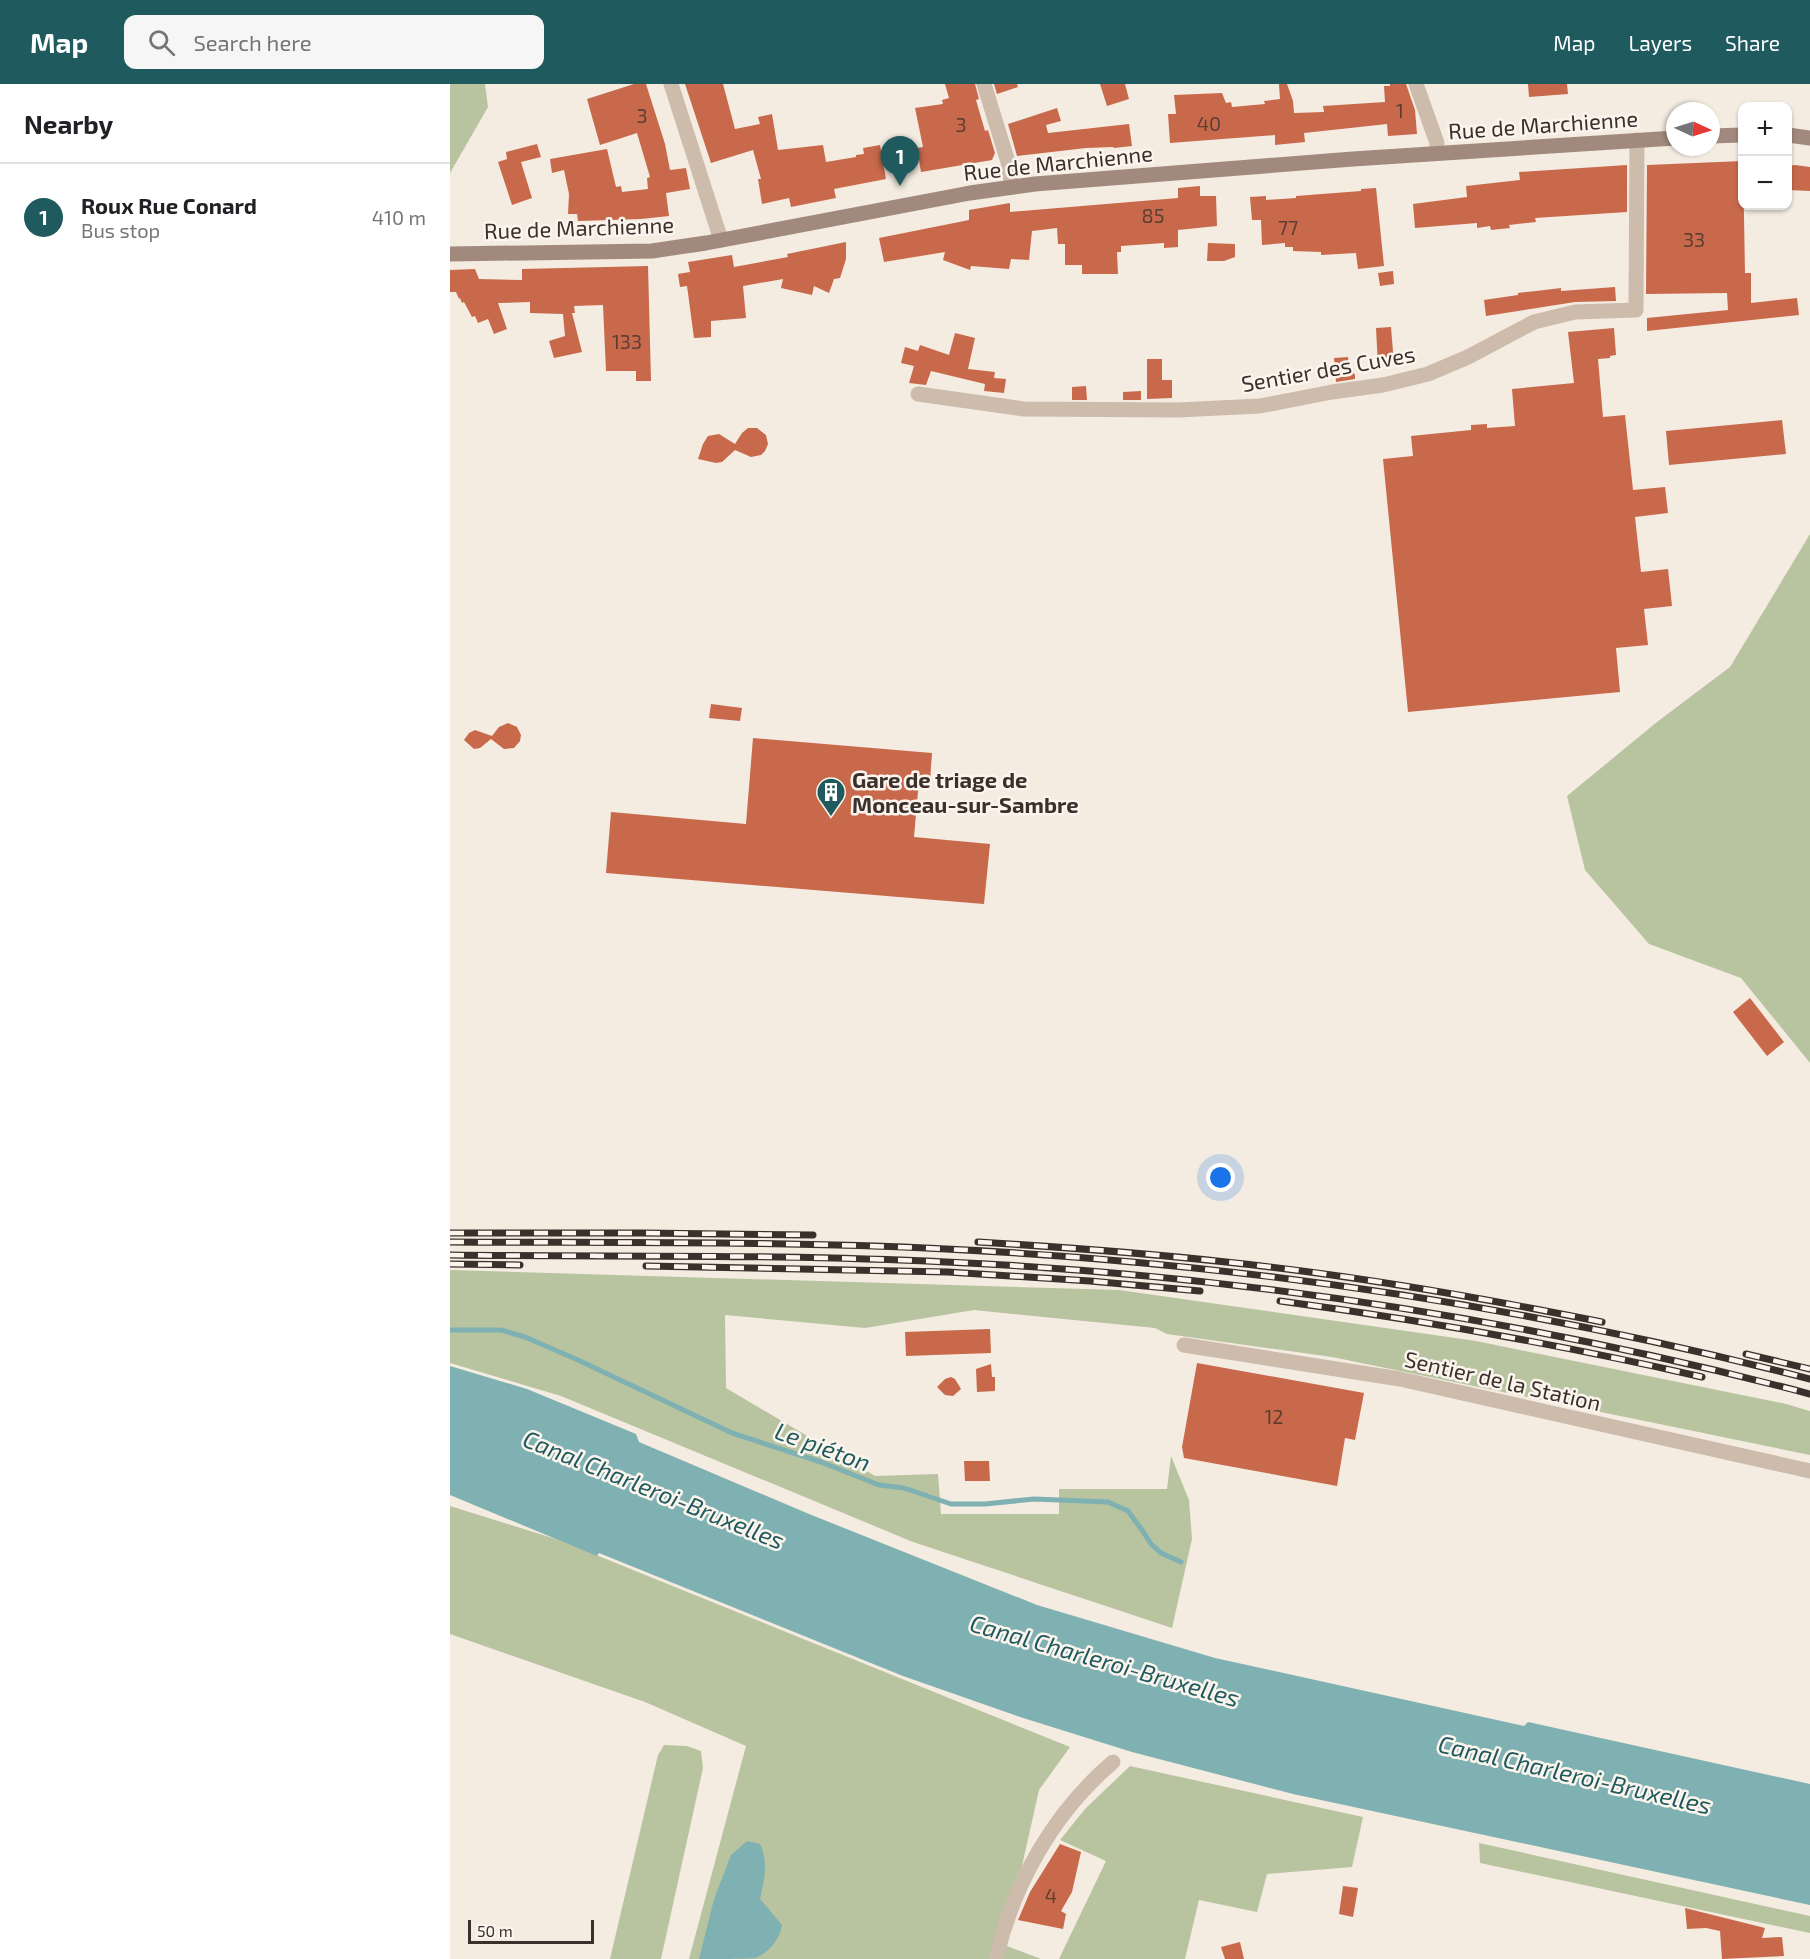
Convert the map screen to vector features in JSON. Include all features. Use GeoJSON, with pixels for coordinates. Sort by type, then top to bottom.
{"type":"FeatureCollection","features":[{"type":"Feature","properties":{"kind":"main road"},"geometry":{"type":"LineString","coordinates":[[1720,136],[1738,135]]}},
{"type":"Feature","properties":{"kind":"main road"},"geometry":{"type":"LineString","coordinates":[[1792,136],[1810,138]]}},
{"type":"Feature","properties":{"kind":"main road","name":"Rue de Marchienne"},"geometry":{"type":"LineString","coordinates":[[450,254],[642,251],[674,248],[1012,187],[1437,153],[1666,138]]}},
{"type":"Feature","properties":{"kind":"street"},"geometry":{"type":"LineString","coordinates":[[671,84],[721,240]]}},
{"type":"Feature","properties":{"kind":"street"},"geometry":{"type":"LineString","coordinates":[[984,84],[1008,162],[1012,187]]}},
{"type":"Feature","properties":{"kind":"street"},"geometry":{"type":"LineString","coordinates":[[1416,84],[1437,143],[1437,153]]}},
{"type":"Feature","properties":{"kind":"street","name":"Sentier des Cuves"},"geometry":{"type":"LineString","coordinates":[[918,394],[1024,409],[1156,410],[1260,406],[1383,385],[1428,374],[1467,357],[1534,322],[1575,312],[1636,310],[1636,140]]}},
{"type":"Feature","properties":{"kind":"street","name":"Sentier de la Station"},"geometry":{"type":"LineString","coordinates":[[1184,1345],[1400,1379],[1810,1471]]}},
{"type":"Feature","properties":{"kind":"street"},"geometry":{"type":"LineString","coordinates":[[996,1959],[1001,1934],[1028,1869],[1059,1820],[1089,1782],[1113,1762]]}},
{"type":"Feature","properties":{"kind":"green space"},"geometry":{"type":"Polygon","coordinates":[[[450,84],[485,84],[488,107],[450,173],[450,84]]]}},
{"type":"Feature","properties":{"kind":"green space"},"geometry":{"type":"Polygon","coordinates":[[[1810,534],[1810,1063],[1741,978],[1649,944],[1585,870],[1567,796],[1657,722],[1730,667],[1810,534]]]}},
{"type":"Feature","properties":{"kind":"green space"},"geometry":{"type":"Polygon","coordinates":[[[450,1270],[1119,1290],[1476,1341],[1786,1404],[1810,1411],[1810,1455],[1332,1357],[1167,1334],[1155,1328],[974,1310],[865,1328],[725,1315],[726,1388],[875,1476],[938,1474],[941,1514],[1059,1514],[1059,1489],[1167,1489],[1171,1456],[1189,1500],[1192,1539],[1172,1628],[913,1542],[561,1396],[450,1363],[450,1270]]]}},
{"type":"Feature","properties":{"kind":"green space"},"geometry":{"type":"Polygon","coordinates":[[[450,1506],[559,1540],[1070,1747],[1039,1790],[1013,1906],[1002,1944],[1041,1959],[689,1959],[746,1746],[645,1702],[450,1634],[450,1506]]]}},
{"type":"Feature","properties":{"kind":"green space"},"geometry":{"type":"Polygon","coordinates":[[[664,1745],[687,1746],[701,1751],[703,1768],[661,1959],[610,1959],[658,1755],[664,1745]]]}},
{"type":"Feature","properties":{"kind":"green space"},"geometry":{"type":"Polygon","coordinates":[[[1130,1766],[1363,1817],[1352,1867],[1267,1874],[1257,1912],[1199,1900],[1185,1959],[1059,1959],[1106,1861],[1060,1840],[1085,1809],[1130,1766]]]}},
{"type":"Feature","properties":{"kind":"green space"},"geometry":{"type":"Polygon","coordinates":[[[1479,1843],[1810,1916],[1810,1933],[1480,1863],[1479,1843]]]}},
{"type":"Feature","properties":{"kind":"water","name":"Canal Charleroi-Bruxelles"},"geometry":{"type":"Polygon","coordinates":[[[450,1366],[527,1389],[636,1434],[639,1442],[809,1514],[1037,1605],[1215,1658],[1524,1726],[1528,1722],[1810,1784],[1810,1905],[1293,1794],[1132,1752],[1020,1717],[903,1676],[599,1553],[597,1556],[450,1495],[450,1366]]]}},
{"type":"Feature","properties":{"kind":"water"},"geometry":{"type":"Polygon","coordinates":[[[747,1841],[760,1844],[763,1851],[765,1871],[760,1899],[782,1925],[779,1935],[769,1949],[756,1958],[699,1959],[714,1899],[731,1855],[747,1841]]]}},
{"type":"Feature","properties":{"kind":"building"},"geometry":{"type":"Polygon","coordinates":[[[634,84],[646,84],[665,144],[670,170],[686,168],[690,189],[666,193],[669,216],[578,221],[577,214],[568,214],[569,194],[564,170],[552,173],[550,159],[607,149],[616,187],[621,186],[622,192],[648,189],[647,178],[650,177],[637,133],[600,145],[587,99],[634,84]]]}},
{"type":"Feature","properties":{"kind":"building"},"geometry":{"type":"Polygon","coordinates":[[[685,84],[723,84],[735,129],[760,124],[758,117],[772,114],[778,150],[823,145],[826,162],[856,157],[856,155],[864,154],[863,148],[880,145],[886,179],[834,189],[836,198],[791,207],[789,198],[762,204],[758,179],[761,179],[753,150],[711,163],[685,84]]]}},
{"type":"Feature","properties":{"kind":"building"},"geometry":{"type":"Polygon","coordinates":[[[945,84],[975,84],[979,99],[976,100],[985,131],[988,130],[995,153],[992,160],[921,172],[917,148],[923,147],[915,108],[943,104],[942,100],[949,98],[945,84]]]}},
{"type":"Feature","properties":{"kind":"building"},"geometry":{"type":"Polygon","coordinates":[[[994,84],[1017,84],[1018,87],[997,94],[994,84]]]}},
{"type":"Feature","properties":{"kind":"building"},"geometry":{"type":"Polygon","coordinates":[[[1100,84],[1125,84],[1129,99],[1107,106],[1100,84]]]}},
{"type":"Feature","properties":{"kind":"building"},"geometry":{"type":"Polygon","coordinates":[[[1279,84],[1287,84],[1293,101],[1294,113],[1324,112],[1323,106],[1385,102],[1384,86],[1406,84],[1415,110],[1417,134],[1388,136],[1387,124],[1304,133],[1305,142],[1275,145],[1275,135],[1170,143],[1168,114],[1176,114],[1174,95],[1222,93],[1226,103],[1231,102],[1232,107],[1265,104],[1264,101],[1280,99],[1279,84]]]}},
{"type":"Feature","properties":{"kind":"building"},"geometry":{"type":"Polygon","coordinates":[[[1528,84],[1567,84],[1568,94],[1529,97],[1528,84]]]}},
{"type":"Feature","properties":{"kind":"building"},"geometry":{"type":"Polygon","coordinates":[[[1057,108],[1061,121],[1046,125],[1048,133],[1129,124],[1132,146],[1086,148],[1017,156],[1008,124],[1057,108]]]}},
{"type":"Feature","properties":{"kind":"building"},"geometry":{"type":"Polygon","coordinates":[[[537,144],[541,157],[521,162],[532,198],[512,205],[498,162],[507,159],[506,152],[537,144]]]}},
{"type":"Feature","properties":{"kind":"building"},"geometry":{"type":"Polygon","coordinates":[[[1738,161],[1738,210],[1744,210],[1745,273],[1751,273],[1751,303],[1797,298],[1799,315],[1647,331],[1647,318],[1728,310],[1727,293],[1646,294],[1647,165],[1738,161]]]}},
{"type":"Feature","properties":{"kind":"building"},"geometry":{"type":"Polygon","coordinates":[[[1627,165],[1627,212],[1535,218],[1536,222],[1491,230],[1490,226],[1477,228],[1477,223],[1415,228],[1413,204],[1467,197],[1466,186],[1520,180],[1519,172],[1627,165]]]}},
{"type":"Feature","properties":{"kind":"building"},"geometry":{"type":"Polygon","coordinates":[[[1792,165],[1810,167],[1810,191],[1792,190],[1792,165]]]}},
{"type":"Feature","properties":{"kind":"building"},"geometry":{"type":"Polygon","coordinates":[[[1200,186],[1200,196],[1216,196],[1217,226],[1178,230],[1178,247],[1164,248],[1164,243],[1121,246],[1121,252],[1117,252],[1118,274],[1082,274],[1082,265],[1065,265],[1065,244],[1058,244],[1057,228],[1032,231],[1029,260],[1011,259],[1009,269],[971,266],[970,270],[943,260],[945,252],[884,262],[879,238],[969,220],[969,210],[1010,203],[1010,212],[1178,198],[1178,188],[1200,186]]]}},
{"type":"Feature","properties":{"kind":"building"},"geometry":{"type":"Polygon","coordinates":[[[1376,188],[1384,266],[1358,269],[1356,253],[1321,255],[1321,252],[1293,251],[1293,247],[1285,247],[1285,243],[1262,245],[1261,220],[1252,220],[1250,197],[1266,196],[1266,200],[1296,198],[1296,196],[1376,188]]]}},
{"type":"Feature","properties":{"kind":"building"},"geometry":{"type":"Polygon","coordinates":[[[846,242],[846,259],[840,278],[834,279],[829,293],[814,286],[812,295],[781,288],[783,279],[743,286],[746,318],[711,321],[711,337],[694,338],[687,286],[680,287],[678,274],[690,272],[688,262],[732,255],[734,267],[788,257],[787,254],[846,242]]]}},
{"type":"Feature","properties":{"kind":"building"},"geometry":{"type":"Polygon","coordinates":[[[1208,243],[1235,244],[1235,257],[1224,261],[1207,261],[1208,243]]]}},
{"type":"Feature","properties":{"kind":"building"},"geometry":{"type":"Polygon","coordinates":[[[648,266],[651,381],[636,381],[636,371],[606,371],[603,305],[574,306],[575,313],[572,313],[582,352],[554,358],[549,341],[565,336],[563,314],[530,313],[530,302],[498,303],[507,329],[494,334],[488,319],[478,323],[456,292],[450,292],[450,270],[475,269],[479,279],[522,280],[522,269],[648,266]]]}},
{"type":"Feature","properties":{"kind":"building"},"geometry":{"type":"Polygon","coordinates":[[[1393,271],[1394,284],[1380,286],[1378,273],[1393,271]]]}},
{"type":"Feature","properties":{"kind":"building"},"geometry":{"type":"Polygon","coordinates":[[[1615,287],[1616,301],[1575,302],[1486,316],[1484,300],[1561,288],[1561,291],[1615,287]]]}},
{"type":"Feature","properties":{"kind":"building"},"geometry":{"type":"Polygon","coordinates":[[[1391,327],[1394,364],[1378,366],[1376,328],[1391,327]]]}},
{"type":"Feature","properties":{"kind":"building"},"geometry":{"type":"Polygon","coordinates":[[[1614,328],[1616,355],[1598,359],[1603,417],[1625,415],[1633,490],[1665,487],[1668,513],[1635,517],[1641,572],[1668,569],[1672,606],[1644,609],[1648,645],[1616,648],[1620,692],[1408,712],[1383,459],[1413,456],[1411,436],[1471,430],[1471,425],[1487,424],[1487,428],[1515,426],[1512,389],[1574,383],[1568,332],[1614,328]]]}},
{"type":"Feature","properties":{"kind":"building"},"geometry":{"type":"Polygon","coordinates":[[[955,333],[975,338],[968,369],[995,372],[994,378],[1006,379],[1004,393],[984,391],[985,384],[931,371],[926,385],[909,383],[914,366],[901,363],[905,347],[918,351],[920,345],[949,355],[955,333]]]}},
{"type":"Feature","properties":{"kind":"building"},"geometry":{"type":"Polygon","coordinates":[[[1348,357],[1355,379],[1336,382],[1334,358],[1348,357]]]}},
{"type":"Feature","properties":{"kind":"building"},"geometry":{"type":"Polygon","coordinates":[[[1147,359],[1162,359],[1162,380],[1172,380],[1172,398],[1147,399],[1147,359]]]}},
{"type":"Feature","properties":{"kind":"building"},"geometry":{"type":"Polygon","coordinates":[[[1086,386],[1087,400],[1072,400],[1072,387],[1086,386]]]}},
{"type":"Feature","properties":{"kind":"building"},"geometry":{"type":"Polygon","coordinates":[[[1141,391],[1141,400],[1123,400],[1123,392],[1141,391]]]}},
{"type":"Feature","properties":{"kind":"building"},"geometry":{"type":"Polygon","coordinates":[[[1782,420],[1786,454],[1669,465],[1666,431],[1782,420]]]}},
{"type":"Feature","properties":{"kind":"building"},"geometry":{"type":"Polygon","coordinates":[[[748,428],[757,428],[766,435],[768,444],[761,455],[751,457],[735,450],[722,462],[698,459],[708,436],[719,434],[735,444],[748,428]]]}},
{"type":"Feature","properties":{"kind":"building"},"geometry":{"type":"Polygon","coordinates":[[[711,704],[742,708],[740,721],[709,718],[711,704]]]}},
{"type":"Feature","properties":{"kind":"building"},"geometry":{"type":"Polygon","coordinates":[[[508,723],[517,727],[521,735],[520,741],[514,748],[504,749],[491,739],[480,748],[474,749],[464,740],[469,733],[475,730],[492,736],[499,727],[508,723]]]}},
{"type":"Feature","properties":{"kind":"building","name":"Gare de triage de Monceau-sur-Sambre"},"geometry":{"type":"Polygon","coordinates":[[[753,738],[932,753],[930,781],[919,780],[914,837],[990,844],[984,904],[606,873],[611,812],[746,824],[753,738]]]}},
{"type":"Feature","properties":{"kind":"building"},"geometry":{"type":"Polygon","coordinates":[[[1750,998],[1784,1042],[1767,1056],[1733,1012],[1750,998]]]}},
{"type":"Feature","properties":{"kind":"building"},"geometry":{"type":"Polygon","coordinates":[[[990,1329],[991,1353],[906,1356],[905,1332],[990,1329]]]}},
{"type":"Feature","properties":{"kind":"building"},"geometry":{"type":"Polygon","coordinates":[[[1197,1363],[1364,1393],[1355,1440],[1345,1438],[1337,1486],[1184,1458],[1182,1447],[1197,1363]]]}},
{"type":"Feature","properties":{"kind":"building"},"geometry":{"type":"Polygon","coordinates":[[[991,1364],[992,1377],[995,1377],[995,1391],[977,1392],[976,1369],[991,1364]]]}},
{"type":"Feature","properties":{"kind":"building"},"geometry":{"type":"Polygon","coordinates":[[[951,1377],[961,1389],[953,1396],[945,1395],[937,1387],[945,1379],[951,1377]]]}},
{"type":"Feature","properties":{"kind":"building"},"geometry":{"type":"Polygon","coordinates":[[[964,1461],[989,1461],[990,1481],[965,1481],[964,1461]]]}},
{"type":"Feature","properties":{"kind":"building"},"geometry":{"type":"Polygon","coordinates":[[[1060,1844],[1081,1852],[1072,1892],[1061,1911],[1066,1914],[1063,1929],[1018,1920],[1030,1892],[1060,1844]]]}},
{"type":"Feature","properties":{"kind":"building"},"geometry":{"type":"Polygon","coordinates":[[[1343,1886],[1358,1888],[1353,1917],[1339,1914],[1343,1886]]]}},
{"type":"Feature","properties":{"kind":"building"},"geometry":{"type":"Polygon","coordinates":[[[1685,1908],[1765,1928],[1762,1938],[1782,1937],[1784,1956],[1722,1959],[1720,1931],[1706,1928],[1687,1929],[1685,1908]]]}},
{"type":"Feature","properties":{"kind":"building"},"geometry":{"type":"Polygon","coordinates":[[[1240,1942],[1244,1959],[1225,1959],[1221,1947],[1240,1942]]]}},
{"type":"Feature","properties":{"kind":"waterway","name":"Le piéton"},"geometry":{"type":"LineString","coordinates":[[450,1330],[501,1330],[525,1337],[732,1433],[821,1462],[879,1485],[904,1488],[951,1504],[985,1504],[1034,1499],[1108,1502],[1128,1511],[1151,1544],[1161,1553],[1181,1562]]}},
{"type":"Feature","properties":{"kind":"railway"},"geometry":{"type":"LineString","coordinates":[[450,1233],[813,1235]]}},
{"type":"Feature","properties":{"kind":"railway"},"geometry":{"type":"LineString","coordinates":[[450,1242],[884,1246],[1164,1265],[1273,1277],[1489,1309],[1704,1353],[1810,1379]]}},
{"type":"Feature","properties":{"kind":"railway"},"geometry":{"type":"LineString","coordinates":[[978,1242],[1133,1253],[1320,1273],[1509,1304],[1602,1322]]}},
{"type":"Feature","properties":{"kind":"railway"},"geometry":{"type":"LineString","coordinates":[[450,1255],[884,1259],[1055,1268],[1164,1278],[1273,1290],[1489,1323],[1597,1344],[1810,1394]]}},
{"type":"Feature","properties":{"kind":"railway"},"geometry":{"type":"LineString","coordinates":[[450,1264],[520,1265]]}},
{"type":"Feature","properties":{"kind":"railway"},"geometry":{"type":"LineString","coordinates":[[646,1266],[948,1272],[1200,1291]]}},
{"type":"Feature","properties":{"kind":"railway"},"geometry":{"type":"LineString","coordinates":[[1280,1301],[1492,1334],[1702,1377]]}},
{"type":"Feature","properties":{"kind":"railway"},"geometry":{"type":"LineString","coordinates":[[1746,1354],[1810,1369]]}},
{"type":"Feature","properties":{"kind":"place","name":"Roux Rue Conard"},"geometry":{"type":"Point","coordinates":[900,186]}},
{"type":"Feature","properties":{"kind":"place","name":"Gare de triage de Monceau-sur-Sambre"},"geometry":{"type":"Point","coordinates":[831,818]}}]}
